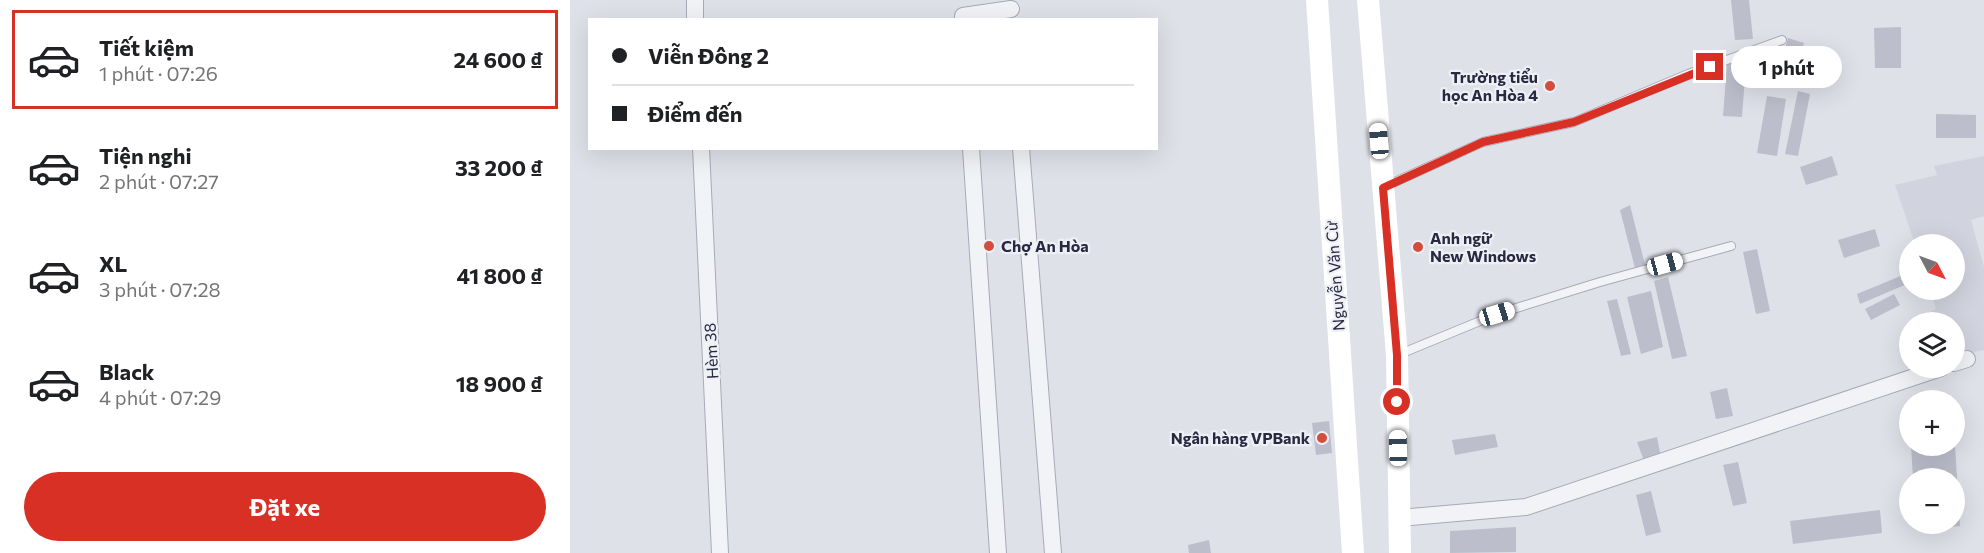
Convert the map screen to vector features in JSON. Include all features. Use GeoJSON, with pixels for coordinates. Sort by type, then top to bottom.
{"type":"FeatureCollection","features":[{"type":"Feature","properties":{"kind":"main road","name":"Nguyễn Văn Cừ"},"geometry":{"type":"LineString","coordinates":[[1317,0],[1353,553]]}},
{"type":"Feature","properties":{"kind":"main road"},"geometry":{"type":"LineString","coordinates":[[1368,0],[1397,355],[1400,553]]}},
{"type":"Feature","properties":{"kind":"street"},"geometry":{"type":"LineString","coordinates":[[694,0],[695,18]]}},
{"type":"Feature","properties":{"kind":"street"},"geometry":{"type":"LineString","coordinates":[[963,18],[963,16],[1010,10]]}},
{"type":"Feature","properties":{"kind":"street","name":"Hèm 38"},"geometry":{"type":"LineString","coordinates":[[701,150],[720,553]]}},
{"type":"Feature","properties":{"kind":"street"},"geometry":{"type":"LineString","coordinates":[[971,150],[998,553]]}},
{"type":"Feature","properties":{"kind":"street"},"geometry":{"type":"LineString","coordinates":[[1021,150],[1053,553]]}},
{"type":"Feature","properties":{"kind":"street"},"geometry":{"type":"LineString","coordinates":[[1399,518],[1526,507],[1911,378]]}},
{"type":"Feature","properties":{"kind":"lane"},"geometry":{"type":"LineString","coordinates":[[1383,188],[1483,142],[1574,122],[1688,74],[1782,39]]}},
{"type":"Feature","properties":{"kind":"lane"},"geometry":{"type":"LineString","coordinates":[[1397,355],[1497,314],[1600,282],[1731,246]]}},
{"type":"Feature","properties":{"kind":"shaded area"},"geometry":{"type":"Polygon","coordinates":[[[1984,156],[1984,216],[1971,220],[1984,267],[1984,350],[1965,354],[1965,312],[1930,312],[1936,309],[1933,300],[1965,300],[1965,234],[1912,234],[1895,185],[1937,175],[1934,166],[1984,156]]]}},
{"type":"Feature","properties":{"kind":"building"},"geometry":{"type":"Polygon","coordinates":[[[1731,0],[1749,0],[1753,39],[1735,40],[1731,0]]]}},
{"type":"Feature","properties":{"kind":"building"},"geometry":{"type":"Polygon","coordinates":[[[1901,27],[1901,68],[1875,68],[1874,28],[1901,27]]]}},
{"type":"Feature","properties":{"kind":"building"},"geometry":{"type":"Polygon","coordinates":[[[1788,38],[1804,43],[1792,84],[1776,80],[1788,38]]]}},
{"type":"Feature","properties":{"kind":"building"},"geometry":{"type":"Polygon","coordinates":[[[1727,63],[1746,64],[1742,117],[1723,116],[1727,63]]]}},
{"type":"Feature","properties":{"kind":"building"},"geometry":{"type":"Polygon","coordinates":[[[1798,91],[1810,94],[1798,156],[1785,154],[1798,91]]]}},
{"type":"Feature","properties":{"kind":"building"},"geometry":{"type":"Polygon","coordinates":[[[1767,96],[1786,99],[1777,156],[1757,153],[1767,96]]]}},
{"type":"Feature","properties":{"kind":"building"},"geometry":{"type":"Polygon","coordinates":[[[1936,114],[1976,115],[1976,138],[1936,138],[1936,114]]]}},
{"type":"Feature","properties":{"kind":"building"},"geometry":{"type":"Polygon","coordinates":[[[1832,156],[1838,175],[1806,185],[1800,167],[1832,156]]]}},
{"type":"Feature","properties":{"kind":"building"},"geometry":{"type":"Polygon","coordinates":[[[1630,205],[1645,265],[1635,268],[1620,210],[1630,205]]]}},
{"type":"Feature","properties":{"kind":"building"},"geometry":{"type":"Polygon","coordinates":[[[1875,229],[1880,246],[1844,258],[1838,240],[1875,229]]]}},
{"type":"Feature","properties":{"kind":"building"},"geometry":{"type":"Polygon","coordinates":[[[1757,249],[1770,311],[1756,314],[1743,252],[1757,249]]]}},
{"type":"Feature","properties":{"kind":"building"},"geometry":{"type":"Polygon","coordinates":[[[1668,277],[1687,356],[1672,359],[1654,281],[1668,277]]]}},
{"type":"Feature","properties":{"kind":"building"},"geometry":{"type":"Polygon","coordinates":[[[1899,277],[1899,287],[1860,304],[1857,294],[1899,277]]]}},
{"type":"Feature","properties":{"kind":"building"},"geometry":{"type":"Polygon","coordinates":[[[1651,291],[1663,347],[1641,354],[1627,297],[1651,291]]]}},
{"type":"Feature","properties":{"kind":"building"},"geometry":{"type":"Polygon","coordinates":[[[1894,294],[1900,305],[1871,320],[1865,309],[1894,294]]]}},
{"type":"Feature","properties":{"kind":"building"},"geometry":{"type":"Polygon","coordinates":[[[1617,299],[1631,354],[1621,356],[1607,301],[1617,299]]]}},
{"type":"Feature","properties":{"kind":"building"},"geometry":{"type":"Polygon","coordinates":[[[1727,388],[1733,416],[1716,419],[1710,392],[1727,388]]]}},
{"type":"Feature","properties":{"kind":"building","name":"Ngân hàng VPBank"},"geometry":{"type":"Polygon","coordinates":[[[1329,421],[1332,453],[1316,455],[1312,423],[1329,421]]]}},
{"type":"Feature","properties":{"kind":"building"},"geometry":{"type":"Polygon","coordinates":[[[1495,434],[1498,447],[1455,455],[1452,440],[1495,434]]]}},
{"type":"Feature","properties":{"kind":"building"},"geometry":{"type":"Polygon","coordinates":[[[1657,437],[1661,458],[1644,461],[1637,442],[1657,437]]]}},
{"type":"Feature","properties":{"kind":"building"},"geometry":{"type":"Polygon","coordinates":[[[1912,456],[1956,456],[1956,468],[1912,468],[1912,456]]]}},
{"type":"Feature","properties":{"kind":"building"},"geometry":{"type":"Polygon","coordinates":[[[1738,462],[1747,503],[1733,506],[1723,465],[1738,462]]]}},
{"type":"Feature","properties":{"kind":"building"},"geometry":{"type":"Polygon","coordinates":[[[1651,491],[1661,532],[1646,536],[1636,495],[1651,491]]]}},
{"type":"Feature","properties":{"kind":"building"},"geometry":{"type":"Polygon","coordinates":[[[1880,510],[1882,533],[1793,544],[1790,521],[1880,510]]]}},
{"type":"Feature","properties":{"kind":"building"},"geometry":{"type":"Polygon","coordinates":[[[1516,527],[1516,552],[1450,553],[1450,531],[1516,527]]]}},
{"type":"Feature","properties":{"kind":"building"},"geometry":{"type":"Polygon","coordinates":[[[1209,540],[1211,553],[1189,553],[1188,545],[1209,540]]]}},
{"type":"Feature","properties":{"kind":"place","name":"Trường tiểu học An Hòa 4"},"geometry":{"type":"Point","coordinates":[1550,86]}},
{"type":"Feature","properties":{"kind":"place","name":"Chợ An Hòa"},"geometry":{"type":"Point","coordinates":[989,246]}},
{"type":"Feature","properties":{"kind":"place","name":"Anh ngữ New Windows"},"geometry":{"type":"Point","coordinates":[1418,247]}},
{"type":"Feature","properties":{"kind":"place","name":"Ngân hàng VPBank"},"geometry":{"type":"Point","coordinates":[1322,438]}},
{"type":"Feature","properties":{"kind":"route"},"geometry":{"type":"LineString","coordinates":[[1397,402],[1397,355],[1383,188],[1483,142],[1574,122],[1710,67]]}}]}
